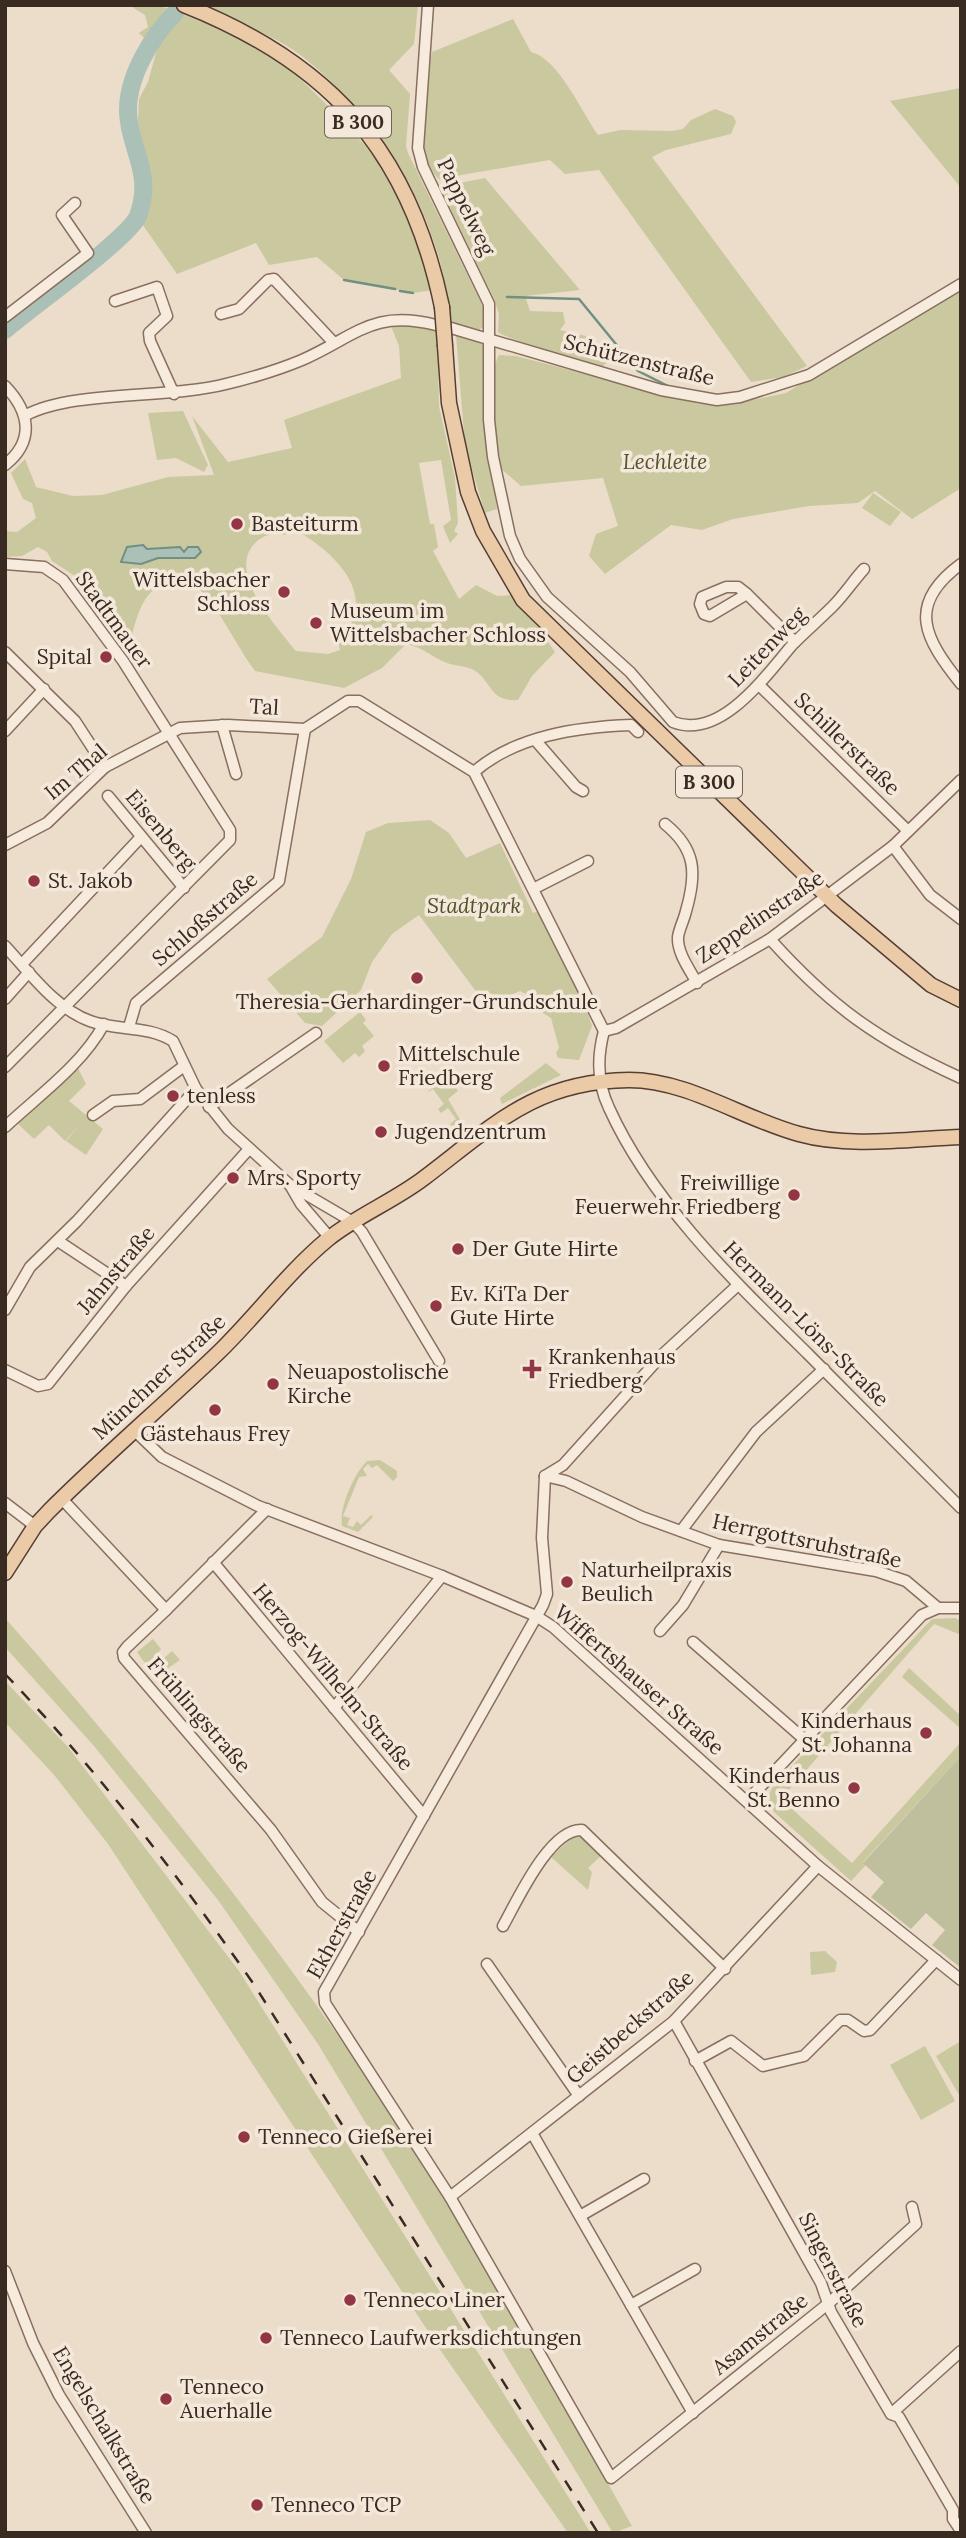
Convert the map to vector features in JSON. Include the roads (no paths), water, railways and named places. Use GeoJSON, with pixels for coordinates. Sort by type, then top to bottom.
{"type":"FeatureCollection","features":[{"type":"Feature","properties":{"kind":"main road","name":"B 300"},"geometry":{"type":"LineString","coordinates":[[187,6],[265,43],[297,65],[349,112],[378,146],[410,199],[433,264],[442,307],[449,403],[468,492],[483,531],[515,589],[550,629],[827,897],[883,948],[931,985],[961,1000]]}},
{"type":"Feature","properties":{"kind":"main road","name":"Münchner Straße"},"geometry":{"type":"LineString","coordinates":[[5,1573],[35,1526],[220,1352],[330,1238],[416,1184],[509,1112],[551,1092],[600,1081],[666,1084],[782,1129],[820,1139],[961,1137]]}},
{"type":"Feature","properties":{"kind":"street","name":"Pappelweg"},"geometry":{"type":"LineString","coordinates":[[428,5],[418,148],[423,167],[489,304],[489,420],[510,536],[520,559],[548,597],[630,672],[665,714],[681,725]]}},
{"type":"Feature","properties":{"kind":"street"},"geometry":{"type":"LineString","coordinates":[[5,317],[88,253],[62,215],[75,203]]}},
{"type":"Feature","properties":{"kind":"street"},"geometry":{"type":"LineString","coordinates":[[221,314],[239,309],[268,280],[274,279],[334,343]]}},
{"type":"Feature","properties":{"kind":"street","name":"Schützenstraße"},"geometry":{"type":"LineString","coordinates":[[451,328],[661,390],[718,400],[740,397],[809,375],[961,284]]}},
{"type":"Feature","properties":{"kind":"street"},"geometry":{"type":"LineString","coordinates":[[115,302],[156,287],[167,316],[149,333],[150,341],[174,394]]}},
{"type":"Feature","properties":{"kind":"street"},"geometry":{"type":"LineString","coordinates":[[26,415],[71,402],[174,394],[266,372],[302,359],[377,321],[405,318],[436,325]]}},
{"type":"Feature","properties":{"kind":"street"},"geometry":{"type":"LineString","coordinates":[[5,386],[26,415],[27,435],[23,446],[5,465]]}},
{"type":"Feature","properties":{"kind":"street","name":"Stadtmauer"},"geometry":{"type":"LineString","coordinates":[[5,564],[44,567],[63,580],[123,661],[230,830],[230,840],[5,1067]]}},
{"type":"Feature","properties":{"kind":"street"},"geometry":{"type":"LineString","coordinates":[[961,564],[935,587],[927,603],[925,622],[937,655],[961,684]]}},
{"type":"Feature","properties":{"kind":"street","name":"Leitenweg"},"geometry":{"type":"LineString","coordinates":[[681,725],[722,715],[759,685],[795,642],[835,605],[864,569]]}},
{"type":"Feature","properties":{"kind":"street"},"geometry":{"type":"LineString","coordinates":[[747,594],[795,642]]}},
{"type":"Feature","properties":{"kind":"street"},"geometry":{"type":"LineString","coordinates":[[5,652],[75,721],[106,767]]}},
{"type":"Feature","properties":{"kind":"street","name":"Schillerstraße"},"geometry":{"type":"LineString","coordinates":[[759,685],[908,831]]}},
{"type":"Feature","properties":{"kind":"street"},"geometry":{"type":"LineString","coordinates":[[5,731],[44,690]]}},
{"type":"Feature","properties":{"kind":"street"},"geometry":{"type":"LineString","coordinates":[[305,729],[348,701],[359,701],[474,772],[535,888],[604,1031],[598,1056],[600,1081]]}},
{"type":"Feature","properties":{"kind":"street","name":"Tal"},"geometry":{"type":"LineString","coordinates":[[169,733],[180,728],[222,725],[305,729]]}},
{"type":"Feature","properties":{"kind":"street","name":"Tal"},"geometry":{"type":"LineString","coordinates":[[222,725],[236,774]]}},
{"type":"Feature","properties":{"kind":"street"},"geometry":{"type":"LineString","coordinates":[[474,772],[487,760],[536,741],[592,726],[631,725],[638,732]]}},
{"type":"Feature","properties":{"kind":"street","name":"Schloßstraße"},"geometry":{"type":"LineString","coordinates":[[129,1027],[136,1003],[282,874],[305,729]]}},
{"type":"Feature","properties":{"kind":"street","name":"Im Thal"},"geometry":{"type":"LineString","coordinates":[[5,845],[47,823],[106,767],[169,733]]}},
{"type":"Feature","properties":{"kind":"street"},"geometry":{"type":"LineString","coordinates":[[536,741],[583,791]]}},
{"type":"Feature","properties":{"kind":"street","name":"Zeppelinstraße"},"geometry":{"type":"LineString","coordinates":[[604,1031],[616,1028],[770,939],[892,846],[961,780]]}},
{"type":"Feature","properties":{"kind":"street","name":"Eisenberg"},"geometry":{"type":"LineString","coordinates":[[108,796],[184,888]]}},
{"type":"Feature","properties":{"kind":"street"},"geometry":{"type":"LineString","coordinates":[[664,824],[683,839],[690,853],[689,901],[678,937],[679,948],[697,982]]}},
{"type":"Feature","properties":{"kind":"street"},"geometry":{"type":"LineString","coordinates":[[5,999],[25,968],[140,838]]}},
{"type":"Feature","properties":{"kind":"street"},"geometry":{"type":"LineString","coordinates":[[892,846],[930,895],[961,919]]}},
{"type":"Feature","properties":{"kind":"street"},"geometry":{"type":"LineString","coordinates":[[535,888],[588,861]]}},
{"type":"Feature","properties":{"kind":"street"},"geometry":{"type":"LineString","coordinates":[[770,939],[808,982],[845,1013],[910,1055],[961,1078]]}},
{"type":"Feature","properties":{"kind":"street"},"geometry":{"type":"LineString","coordinates":[[5,946],[63,1006],[90,1021],[164,1035],[173,1041],[196,1089],[209,1107],[249,1149],[290,1185],[353,1222],[365,1236],[406,1310],[439,1361]]}},
{"type":"Feature","properties":{"kind":"street"},"geometry":{"type":"LineString","coordinates":[[5,1127],[79,1056],[96,1038],[104,1024]]}},
{"type":"Feature","properties":{"kind":"street"},"geometry":{"type":"LineString","coordinates":[[209,1107],[316,1033]]}},
{"type":"Feature","properties":{"kind":"street"},"geometry":{"type":"LineString","coordinates":[[93,1115],[113,1101],[140,1099],[184,1066]]}},
{"type":"Feature","properties":{"kind":"street","name":"Hermann-Löns-Straße"},"geometry":{"type":"LineString","coordinates":[[600,1081],[608,1108],[644,1167],[690,1232],[738,1285],[961,1508]]}},
{"type":"Feature","properties":{"kind":"street"},"geometry":{"type":"LineString","coordinates":[[5,1310],[30,1267],[58,1241],[196,1089]]}},
{"type":"Feature","properties":{"kind":"street","name":"Jahnstraße"},"geometry":{"type":"LineString","coordinates":[[5,1370],[38,1386],[48,1384],[126,1286],[249,1149]]}},
{"type":"Feature","properties":{"kind":"street"},"geometry":{"type":"LineString","coordinates":[[290,1185],[301,1204],[330,1238]]}},
{"type":"Feature","properties":{"kind":"street"},"geometry":{"type":"LineString","coordinates":[[58,1241],[126,1286]]}},
{"type":"Feature","properties":{"kind":"street"},"geometry":{"type":"LineString","coordinates":[[545,1476],[563,1465],[662,1355],[738,1285]]}},
{"type":"Feature","properties":{"kind":"street"},"geometry":{"type":"LineString","coordinates":[[681,1531],[756,1432],[824,1370]]}},
{"type":"Feature","properties":{"kind":"street","name":"Wiffertshauser Straße"},"geometry":{"type":"LineString","coordinates":[[135,1431],[162,1457],[267,1509],[442,1576],[536,1616],[591,1660],[818,1866],[961,1980]]}},
{"type":"Feature","properties":{"kind":"street","name":"Herrgottsruhstraße"},"geometry":{"type":"LineString","coordinates":[[545,1476],[566,1481],[642,1517],[719,1545],[876,1571],[906,1581],[938,1608]]}},
{"type":"Feature","properties":{"kind":"street","name":"Ekherstraße"},"geometry":{"type":"LineString","coordinates":[[545,1476],[542,1538],[547,1594],[324,1992],[325,2003],[450,2197],[611,2478]]}},
{"type":"Feature","properties":{"kind":"street"},"geometry":{"type":"LineString","coordinates":[[62,1499],[166,1610],[267,1509]]}},
{"type":"Feature","properties":{"kind":"street"},"geometry":{"type":"LineString","coordinates":[[5,1503],[35,1526]]}},
{"type":"Feature","properties":{"kind":"street"},"geometry":{"type":"LineString","coordinates":[[660,1631],[684,1605],[719,1545]]}},
{"type":"Feature","properties":{"kind":"street","name":"Herzog-Wilhelm-Straße"},"geometry":{"type":"LineString","coordinates":[[213,1562],[424,1816]]}},
{"type":"Feature","properties":{"kind":"street"},"geometry":{"type":"LineString","coordinates":[[334,1708],[442,1576]]}},
{"type":"Feature","properties":{"kind":"street"},"geometry":{"type":"LineString","coordinates":[[747,1801],[922,1615],[938,1608],[961,1608]]}},
{"type":"Feature","properties":{"kind":"street","name":"Frühlingstraße"},"geometry":{"type":"LineString","coordinates":[[166,1610],[127,1647],[123,1652],[124,1658],[271,1830],[322,1902],[359,1932]]}},
{"type":"Feature","properties":{"kind":"street"},"geometry":{"type":"LineString","coordinates":[[692,1642],[804,1739]]}},
{"type":"Feature","properties":{"kind":"street"},"geometry":{"type":"LineString","coordinates":[[503,1926],[533,1870],[569,1832],[582,1830],[588,1832],[724,1969]]}},
{"type":"Feature","properties":{"kind":"street","name":"Geistbeckstraße"},"geometry":{"type":"LineString","coordinates":[[450,2197],[674,2021],[818,1866]]}},
{"type":"Feature","properties":{"kind":"street"},"geometry":{"type":"LineString","coordinates":[[695,2061],[731,2041],[769,2067],[784,2059],[804,2056],[840,2020],[848,2020],[864,2031],[870,2030],[936,1960]]}},
{"type":"Feature","properties":{"kind":"street"},"geometry":{"type":"LineString","coordinates":[[487,1964],[579,2096]]}},
{"type":"Feature","properties":{"kind":"street","name":"Singerstraße"},"geometry":{"type":"LineString","coordinates":[[674,2021],[815,2272],[830,2303],[831,2312],[891,2414],[900,2417],[953,2510],[953,2519],[961,2532]]}},
{"type":"Feature","properties":{"kind":"street"},"geometry":{"type":"LineString","coordinates":[[532,2133],[694,2413]]}},
{"type":"Feature","properties":{"kind":"street"},"geometry":{"type":"LineString","coordinates":[[580,2216],[644,2179]]}},
{"type":"Feature","properties":{"kind":"street","name":"Asamstraße"},"geometry":{"type":"LineString","coordinates":[[611,2478],[830,2303],[916,2224],[912,2207]]}},
{"type":"Feature","properties":{"kind":"street"},"geometry":{"type":"LineString","coordinates":[[631,2305],[695,2269]]}},
{"type":"Feature","properties":{"kind":"street","name":"Engelschalkstraße"},"geometry":{"type":"LineString","coordinates":[[5,2271],[59,2395],[146,2533]]}},
{"type":"Feature","properties":{"kind":"street","name":"Engelschalkstraße"},"geometry":{"type":"LineString","coordinates":[[5,2285],[15,2296]]}},
{"type":"Feature","properties":{"kind":"street"},"geometry":{"type":"LineString","coordinates":[[891,2414],[961,2351]]}},
{"type":"Feature","properties":{"kind":"waterway"},"geometry":{"type":"LineString","coordinates":[[5,330],[99,256],[138,216],[143,186],[129,125],[129,99],[142,58],[175,13]]}},
{"type":"Feature","properties":{"kind":"waterway"},"geometry":{"type":"LineString","coordinates":[[344,280],[395,289]]}},
{"type":"Feature","properties":{"kind":"waterway"},"geometry":{"type":"LineString","coordinates":[[400,291],[413,293]]}},
{"type":"Feature","properties":{"kind":"waterway"},"geometry":{"type":"LineString","coordinates":[[507,297],[579,299],[638,371],[668,386]]}},
{"type":"Feature","properties":{"kind":"railway"},"geometry":{"type":"LineString","coordinates":[[5,1674],[105,1786],[197,1904],[255,1986],[598,2533]]}},
{"type":"Feature","properties":{"kind":"place","name":"Basteiturm"},"geometry":{"type":"Point","coordinates":[237,524]}},
{"type":"Feature","properties":{"kind":"place","name":"Wittelsbacher Schloss"},"geometry":{"type":"Point","coordinates":[284,592]}},
{"type":"Feature","properties":{"kind":"place","name":"Museum im Wittelsbacher Schloss"},"geometry":{"type":"Point","coordinates":[316,623]}},
{"type":"Feature","properties":{"kind":"place","name":"Spital"},"geometry":{"type":"Point","coordinates":[106,657]}},
{"type":"Feature","properties":{"kind":"place","name":"St. Jakob"},"geometry":{"type":"Point","coordinates":[34,881]}},
{"type":"Feature","properties":{"kind":"place","name":"Theresia-Gerhardinger-Grundschule"},"geometry":{"type":"Point","coordinates":[417,978]}},
{"type":"Feature","properties":{"kind":"place","name":"Mittelschule Friedberg"},"geometry":{"type":"Point","coordinates":[384,1066]}},
{"type":"Feature","properties":{"kind":"place","name":"tenless"},"geometry":{"type":"Point","coordinates":[173,1096]}},
{"type":"Feature","properties":{"kind":"place","name":"Jugendzentrum"},"geometry":{"type":"Point","coordinates":[381,1132]}},
{"type":"Feature","properties":{"kind":"place","name":"Mrs. Sporty"},"geometry":{"type":"Point","coordinates":[233,1178]}},
{"type":"Feature","properties":{"kind":"place","name":"Freiwillige Feuerwehr Friedberg"},"geometry":{"type":"Point","coordinates":[794,1195]}},
{"type":"Feature","properties":{"kind":"place","name":"Der Gute Hirte"},"geometry":{"type":"Point","coordinates":[458,1249]}},
{"type":"Feature","properties":{"kind":"place","name":"Ev. KiTa Der Gute Hirte"},"geometry":{"type":"Point","coordinates":[436,1306]}},
{"type":"Feature","properties":{"kind":"place","name":"Krankenhaus Friedberg"},"geometry":{"type":"Point","coordinates":[532,1369]}},
{"type":"Feature","properties":{"kind":"place","name":"Neuapostolische Kirche"},"geometry":{"type":"Point","coordinates":[273,1384]}},
{"type":"Feature","properties":{"kind":"place","name":"Gästehaus Frey"},"geometry":{"type":"Point","coordinates":[215,1410]}},
{"type":"Feature","properties":{"kind":"place","name":"Naturheilpraxis Beulich"},"geometry":{"type":"Point","coordinates":[567,1582]}},
{"type":"Feature","properties":{"kind":"place","name":"Kinderhaus St. Johanna"},"geometry":{"type":"Point","coordinates":[926,1733]}},
{"type":"Feature","properties":{"kind":"place","name":"Kinderhaus St. Benno"},"geometry":{"type":"Point","coordinates":[854,1788]}},
{"type":"Feature","properties":{"kind":"place","name":"Tenneco Gießerei"},"geometry":{"type":"Point","coordinates":[244,2137]}},
{"type":"Feature","properties":{"kind":"place","name":"Tenneco Liner"},"geometry":{"type":"Point","coordinates":[350,2300]}},
{"type":"Feature","properties":{"kind":"place","name":"Tenneco Laufwerksdichtungen"},"geometry":{"type":"Point","coordinates":[266,2338]}},
{"type":"Feature","properties":{"kind":"place","name":"Tenneco Auerhalle"},"geometry":{"type":"Point","coordinates":[166,2399]}},
{"type":"Feature","properties":{"kind":"place","name":"Tenneco TCP"},"geometry":{"type":"Point","coordinates":[257,2505]}},
{"type":"Feature","properties":{"kind":"park label","name":"Lechleite"},"geometry":{"type":"Point","coordinates":[665,462]}},
{"type":"Feature","properties":{"kind":"park label","name":"Stadtpark"},"geometry":{"type":"Point","coordinates":[474,906]}}]}
